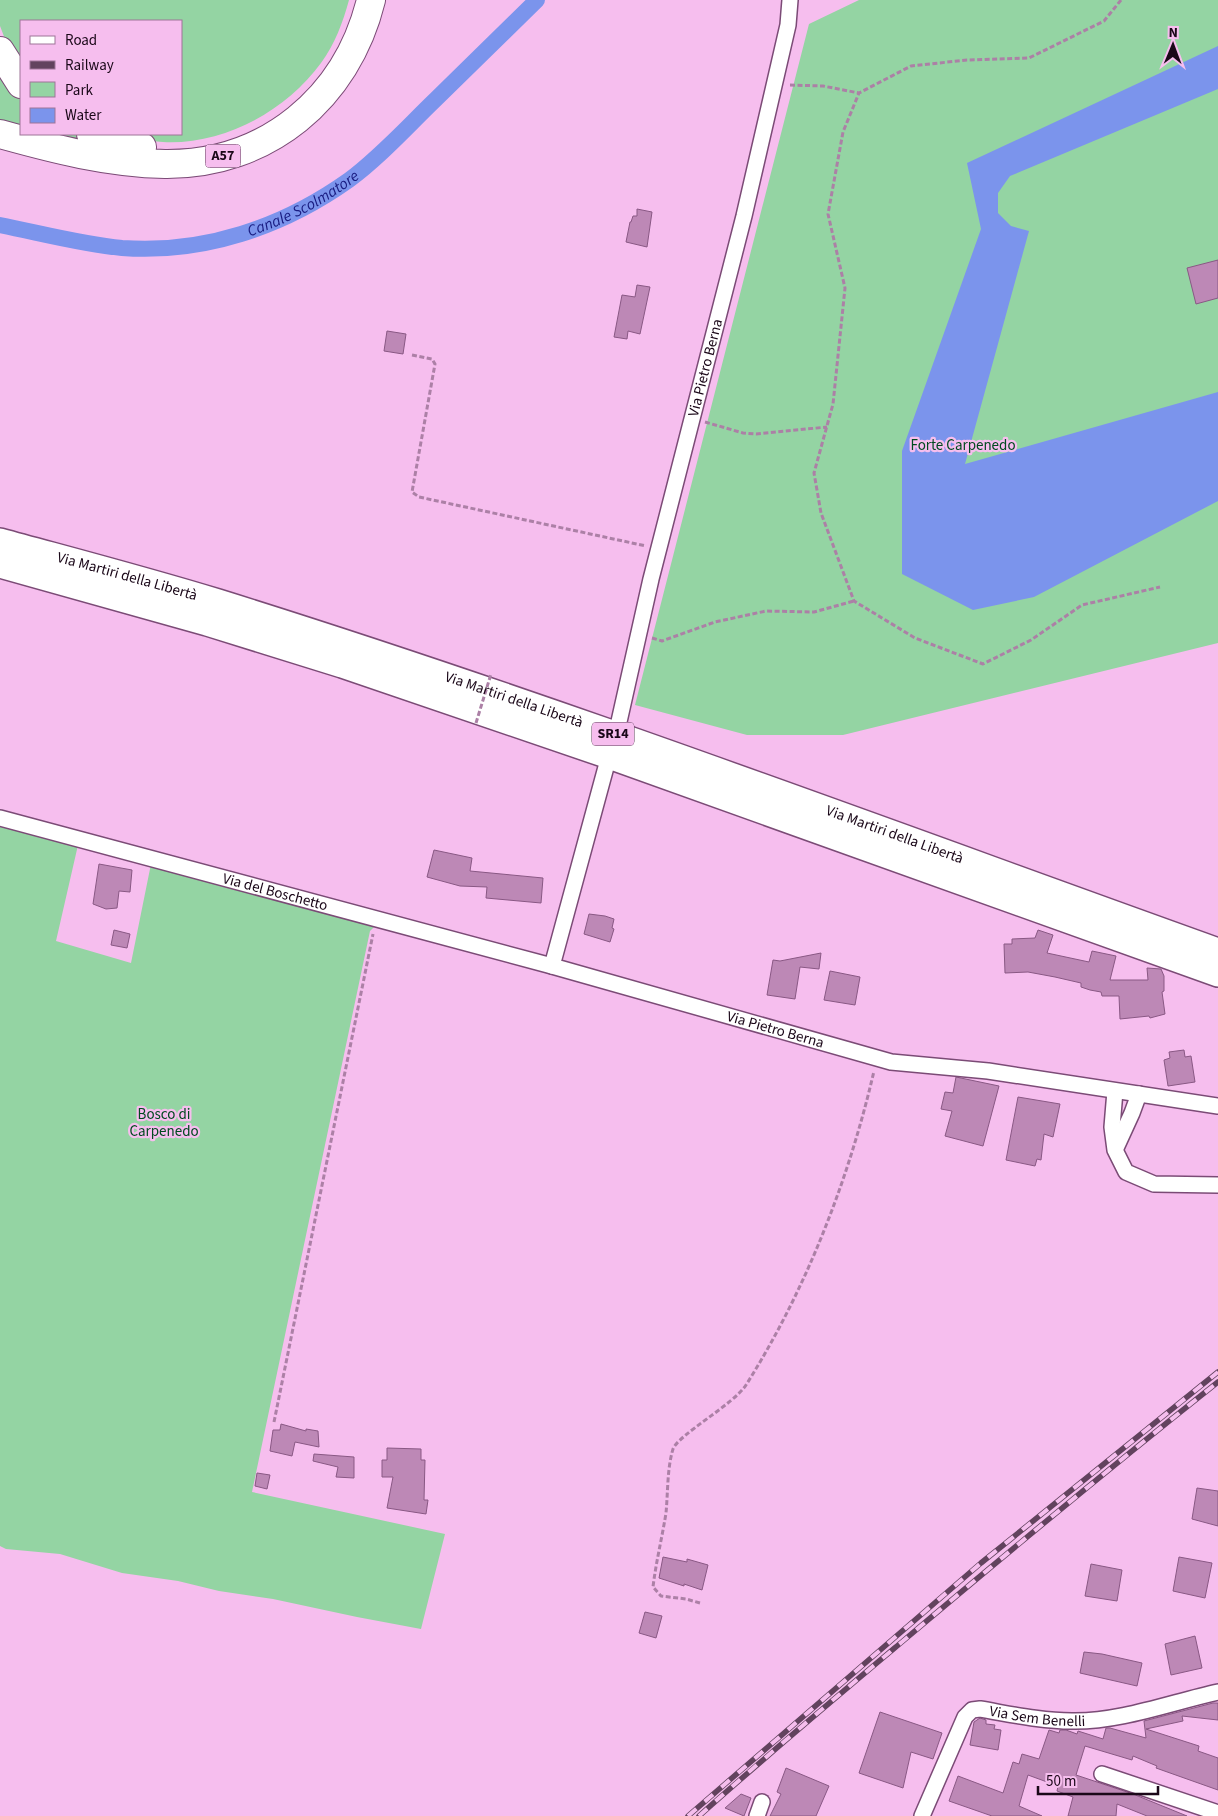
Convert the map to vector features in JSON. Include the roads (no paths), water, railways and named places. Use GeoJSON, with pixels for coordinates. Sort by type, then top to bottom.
{"type":"FeatureCollection","features":[{"type":"Feature","properties":{"kind":"highway","name":"A57"},"geometry":{"type":"LineString","coordinates":[[94,135],[131,146],[170,148],[193,146],[215,141],[254,128],[293,101],[322,69],[336,47],[344,29],[352,0]]}},
{"type":"Feature","properties":{"kind":"highway","name":"A57"},"geometry":{"type":"LineString","coordinates":[[0,134],[72,153],[131,162],[198,162],[251,147],[295,122],[329,89],[352,53],[366,20],[371,0]]}},
{"type":"Feature","properties":{"kind":"highway"},"geometry":{"type":"LineString","coordinates":[[0,52],[20,82]]}},
{"type":"Feature","properties":{"kind":"main road","name":"Via Martiri della Libertà"},"geometry":{"type":"LineString","coordinates":[[0,541],[223,604],[349,644],[613,746],[1218,974]]}},
{"type":"Feature","properties":{"kind":"main road","name":"Via Martiri della Libertà"},"geometry":{"type":"LineString","coordinates":[[0,565],[225,628],[613,746],[1218,951]]}},
{"type":"Feature","properties":{"kind":"street","name":"Via Pietro Berna"},"geometry":{"type":"LineString","coordinates":[[790,0],[788,25],[744,216],[659,549],[613,746],[552,966],[891,1062],[988,1071],[1218,1106]]}},
{"type":"Feature","properties":{"kind":"street","name":"Via del Boschetto"},"geometry":{"type":"LineString","coordinates":[[0,818],[552,966]]}},
{"type":"Feature","properties":{"kind":"street"},"geometry":{"type":"LineString","coordinates":[[1116,1091],[1112,1127],[1115,1150],[1126,1172],[1154,1184],[1218,1185]]}},
{"type":"Feature","properties":{"kind":"street"},"geometry":{"type":"LineString","coordinates":[[1115,1150],[1139,1094]]}},
{"type":"Feature","properties":{"kind":"street","name":"Via Sem Benelli"},"geometry":{"type":"LineString","coordinates":[[922,1816],[965,1717],[972,1710],[980,1709],[1036,1718],[1072,1721],[1101,1719],[1218,1692]]}},
{"type":"Feature","properties":{"kind":"street"},"geometry":{"type":"LineString","coordinates":[[1102,1774],[1218,1813]]}},
{"type":"Feature","properties":{"kind":"water"},"geometry":{"type":"Polygon","coordinates":[[[1218,46],[1218,89],[1010,176],[998,193],[998,213],[1011,226],[1029,231],[965,464],[1218,392],[1218,501],[1034,597],[973,610],[902,574],[902,451],[981,229],[967,163],[1218,46]]]}},
{"type":"Feature","properties":{"kind":"waterway","name":"Canale Scolmatore"},"geometry":{"type":"LineString","coordinates":[[0,225],[91,244],[153,249],[183,247],[212,242],[270,224],[324,197],[372,162],[537,0]]}},
{"type":"Feature","properties":{"kind":"railway"},"geometry":{"type":"LineString","coordinates":[[688,1816],[981,1563],[1218,1372]]}},
{"type":"Feature","properties":{"kind":"railway"},"geometry":{"type":"LineString","coordinates":[[699,1816],[981,1575],[1218,1382]]}},
{"type":"Feature","properties":{"kind":"park label","name":"Forte Carpenedo"},"geometry":{"type":"Point","coordinates":[963,445]}},
{"type":"Feature","properties":{"kind":"park label","name":"Bosco di Carpenedo"},"geometry":{"type":"Point","coordinates":[164,1122]}}]}
